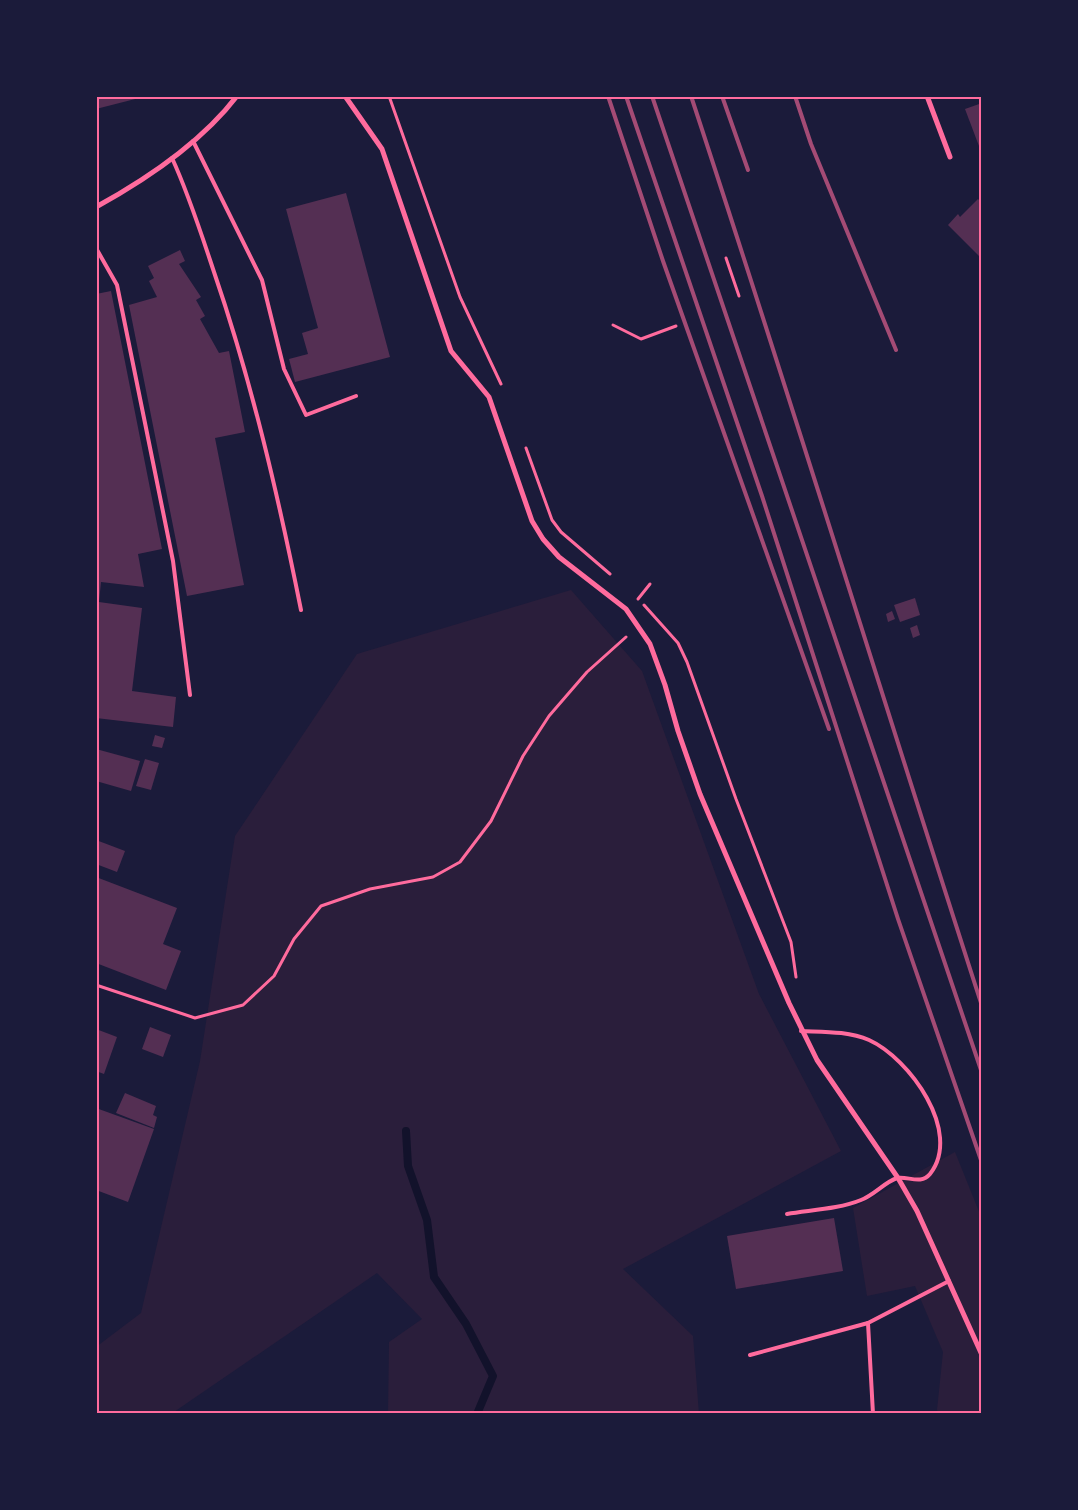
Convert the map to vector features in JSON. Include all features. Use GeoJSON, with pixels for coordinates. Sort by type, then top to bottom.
{"type":"FeatureCollection","features":[{"type":"Feature","properties":{"kind":"street"},"geometry":{"type":"LineString","coordinates":[[96,207],[172,158],[193,141],[237,96]]}},
{"type":"Feature","properties":{"kind":"street"},"geometry":{"type":"LineString","coordinates":[[344,96],[382,149],[451,351],[489,397],[532,520],[543,539],[559,557],[626,609],[650,644],[700,794],[788,1004],[801,1031],[833,1086],[898,1178],[917,1211],[982,1355]]}},
{"type":"Feature","properties":{"kind":"street"},"geometry":{"type":"LineString","coordinates":[[927,96],[950,157]]}},
{"type":"Feature","properties":{"kind":"lane"},"geometry":{"type":"LineString","coordinates":[[193,141],[262,280],[284,369],[306,415],[356,396]]}},
{"type":"Feature","properties":{"kind":"lane"},"geometry":{"type":"LineString","coordinates":[[172,158],[185,186],[239,345],[279,501],[301,610]]}},
{"type":"Feature","properties":{"kind":"lane"},"geometry":{"type":"LineString","coordinates":[[96,248],[117,286],[173,561],[190,695]]}},
{"type":"Feature","properties":{"kind":"lane"},"geometry":{"type":"LineString","coordinates":[[787,1214],[863,1199],[898,1178],[917,1180],[929,1175],[939,1156],[940,1134],[933,1110],[913,1076],[895,1058],[869,1040],[839,1032],[801,1031]]}},
{"type":"Feature","properties":{"kind":"lane"},"geometry":{"type":"LineString","coordinates":[[750,1355],[868,1323],[949,1281]]}},
{"type":"Feature","properties":{"kind":"lane"},"geometry":{"type":"LineString","coordinates":[[868,1323],[873,1414]]}},
{"type":"Feature","properties":{"kind":"path"},"geometry":{"type":"LineString","coordinates":[[389,96],[460,297],[504,391]]}},
{"type":"Feature","properties":{"kind":"path"},"geometry":{"type":"LineString","coordinates":[[726,258],[739,296]]}},
{"type":"Feature","properties":{"kind":"path"},"geometry":{"type":"LineString","coordinates":[[614,325],[641,339],[676,326]]}},
{"type":"Feature","properties":{"kind":"path"},"geometry":{"type":"LineString","coordinates":[[525,446],[552,520],[561,532],[617,580]]}},
{"type":"Feature","properties":{"kind":"path"},"geometry":{"type":"LineString","coordinates":[[638,598],[650,584]]}},
{"type":"Feature","properties":{"kind":"path"},"geometry":{"type":"LineString","coordinates":[[631,592],[678,643],[687,662],[736,799],[792,942],[797,974],[788,1004]]}},
{"type":"Feature","properties":{"kind":"path"},"geometry":{"type":"LineString","coordinates":[[96,985],[195,1018],[243,1005],[274,976],[294,939],[321,906],[370,889],[433,877],[460,862],[491,821],[524,756],[549,716],[587,672],[639,626]]}},
{"type":"Feature","properties":{"kind":"shaded area"},"geometry":{"type":"Polygon","coordinates":[[[571,590],[642,671],[759,994],[841,1151],[623,1269],[693,1336],[699,1414],[388,1414],[389,1342],[422,1319],[377,1273],[171,1414],[96,1414],[96,1347],[141,1313],[200,1061],[235,836],[357,654],[571,590]]]}},
{"type":"Feature","properties":{"kind":"shaded area"},"geometry":{"type":"Polygon","coordinates":[[[955,1152],[982,1219],[982,1414],[939,1414],[937,1410],[943,1352],[915,1286],[867,1296],[853,1208],[955,1152]]]}},
{"type":"Feature","properties":{"kind":"building"},"geometry":{"type":"Polygon","coordinates":[[[96,96],[143,96],[143,97],[96,109],[96,96]]]}},
{"type":"Feature","properties":{"kind":"building"},"geometry":{"type":"Polygon","coordinates":[[[982,103],[982,154],[965,109],[982,103]]]}},
{"type":"Feature","properties":{"kind":"building"},"geometry":{"type":"Polygon","coordinates":[[[346,193],[390,357],[295,382],[289,359],[308,354],[302,333],[318,328],[286,209],[346,193]]]}},
{"type":"Feature","properties":{"kind":"building"},"geometry":{"type":"Polygon","coordinates":[[[978,199],[982,203],[980,257],[948,225],[958,214],[960,217],[978,199]]]}},
{"type":"Feature","properties":{"kind":"building"},"geometry":{"type":"Polygon","coordinates":[[[180,250],[185,261],[179,264],[201,297],[196,300],[205,316],[200,319],[219,353],[229,351],[245,432],[215,438],[244,585],[187,596],[129,305],[157,297],[149,281],[154,278],[148,266],[180,250]]]}},
{"type":"Feature","properties":{"kind":"building"},"geometry":{"type":"Polygon","coordinates":[[[111,291],[162,549],[138,554],[144,587],[101,582],[99,602],[142,608],[132,691],[176,697],[173,727],[96,718],[96,294],[111,291]]]}},
{"type":"Feature","properties":{"kind":"building"},"geometry":{"type":"Polygon","coordinates":[[[915,598],[920,615],[900,622],[894,605],[915,598]]]}},
{"type":"Feature","properties":{"kind":"building"},"geometry":{"type":"Polygon","coordinates":[[[892,611],[895,619],[888,622],[886,614],[892,611]]]}},
{"type":"Feature","properties":{"kind":"building"},"geometry":{"type":"Polygon","coordinates":[[[917,625],[920,635],[913,638],[910,628],[917,625]]]}},
{"type":"Feature","properties":{"kind":"building"},"geometry":{"type":"Polygon","coordinates":[[[155,735],[165,738],[162,748],[152,746],[155,735]]]}},
{"type":"Feature","properties":{"kind":"building"},"geometry":{"type":"Polygon","coordinates":[[[96,749],[140,761],[131,791],[96,781],[96,749]]]}},
{"type":"Feature","properties":{"kind":"building"},"geometry":{"type":"Polygon","coordinates":[[[145,759],[159,763],[151,790],[136,786],[145,759]]]}},
{"type":"Feature","properties":{"kind":"building"},"geometry":{"type":"Polygon","coordinates":[[[96,840],[125,851],[117,872],[96,864],[96,840]]]}},
{"type":"Feature","properties":{"kind":"building"},"geometry":{"type":"Polygon","coordinates":[[[96,877],[177,908],[163,944],[181,951],[166,990],[96,963],[96,877]]]}},
{"type":"Feature","properties":{"kind":"building"},"geometry":{"type":"Polygon","coordinates":[[[150,1027],[171,1035],[163,1057],[142,1049],[150,1027]]]}},
{"type":"Feature","properties":{"kind":"building"},"geometry":{"type":"Polygon","coordinates":[[[96,1029],[117,1037],[104,1074],[96,1071],[96,1029]]]}},
{"type":"Feature","properties":{"kind":"building"},"geometry":{"type":"Polygon","coordinates":[[[125,1093],[156,1106],[153,1115],[157,1117],[154,1128],[116,1113],[125,1093]]]}},
{"type":"Feature","properties":{"kind":"building"},"geometry":{"type":"Polygon","coordinates":[[[96,1108],[154,1129],[128,1202],[96,1190],[96,1108]]]}},
{"type":"Feature","properties":{"kind":"building"},"geometry":{"type":"Polygon","coordinates":[[[834,1218],[843,1271],[736,1289],[727,1236],[834,1218]]]}},
{"type":"Feature","properties":{"kind":"waterway"},"geometry":{"type":"LineString","coordinates":[[406,1131],[408,1166],[427,1220],[434,1277],[466,1324],[493,1376],[477,1414]]}},
{"type":"Feature","properties":{"kind":"railway"},"geometry":{"type":"LineString","coordinates":[[608,96],[663,261],[829,729]]}},
{"type":"Feature","properties":{"kind":"railway"},"geometry":{"type":"LineString","coordinates":[[626,96],[762,496],[898,919],[982,1163]]}},
{"type":"Feature","properties":{"kind":"railway"},"geometry":{"type":"LineString","coordinates":[[652,96],[982,1073]]}},
{"type":"Feature","properties":{"kind":"railway"},"geometry":{"type":"LineString","coordinates":[[691,96],[982,1006]]}},
{"type":"Feature","properties":{"kind":"railway"},"geometry":{"type":"LineString","coordinates":[[722,96],[748,170]]}},
{"type":"Feature","properties":{"kind":"railway"},"geometry":{"type":"LineString","coordinates":[[795,96],[811,144],[896,350]]}}]}
